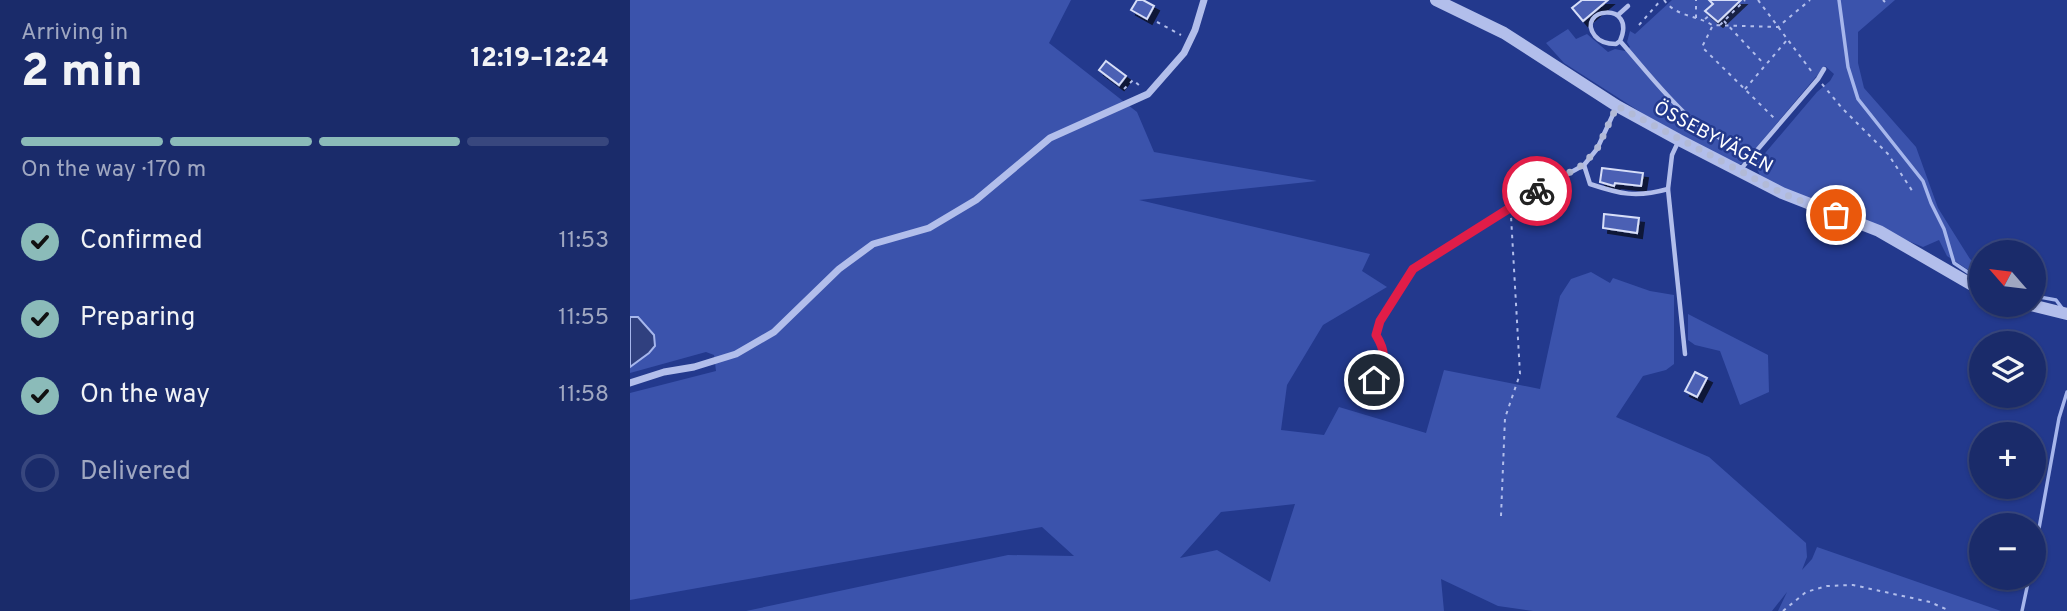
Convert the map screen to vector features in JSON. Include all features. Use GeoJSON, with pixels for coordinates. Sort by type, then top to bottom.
{"type":"FeatureCollection","features":[{"type":"Feature","properties":{"kind":"street"},"geometry":{"type":"LineString","coordinates":[[630,383],[736,354],[774,332],[839,269],[873,244],[929,228],[976,200],[1050,138],[1148,94],[1184,53],[1205,0]]}},
{"type":"Feature","properties":{"kind":"street","name":"ÖSSEBYVÄGEN"},"geometry":{"type":"LineString","coordinates":[[1439,0],[1514,40],[1617,106],[1679,140],[1782,193],[1879,231],[1969,283]]}},
{"type":"Feature","properties":{"kind":"street"},"geometry":{"type":"LineString","coordinates":[[2046,309],[2063,313]]}},
{"type":"Feature","properties":{"kind":"lane"},"geometry":{"type":"LineString","coordinates":[[1618,15],[1628,6]]}},
{"type":"Feature","properties":{"kind":"lane"},"geometry":{"type":"LineString","coordinates":[[1613,12],[1618,15],[1624,32],[1620,41],[1607,44],[1597,39],[1591,29],[1595,15],[1613,12]]}},
{"type":"Feature","properties":{"kind":"lane"},"geometry":{"type":"LineString","coordinates":[[1620,41],[1692,119],[1751,158]]}},
{"type":"Feature","properties":{"kind":"lane"},"geometry":{"type":"LineString","coordinates":[[1739,171],[1824,69]]}},
{"type":"Feature","properties":{"kind":"lane"},"geometry":{"type":"LineString","coordinates":[[1374,380],[1384,360],[1383,348],[1376,335],[1380,321],[1413,269],[1510,206],[1584,164],[1597,149],[1617,106]]}},
{"type":"Feature","properties":{"kind":"lane"},"geometry":{"type":"LineString","coordinates":[[1679,140],[1672,155],[1668,189],[1685,354]]}},
{"type":"Feature","properties":{"kind":"lane"},"geometry":{"type":"LineString","coordinates":[[1584,164],[1590,184],[1621,195],[1655,193],[1668,189]]}},
{"type":"Feature","properties":{"kind":"path"},"geometry":{"type":"LineString","coordinates":[[1639,25],[1663,0],[1667,5],[1712,25],[1778,27],[1810,0]]}},
{"type":"Feature","properties":{"kind":"path"},"geometry":{"type":"LineString","coordinates":[[1696,0],[1696,19]]}},
{"type":"Feature","properties":{"kind":"path"},"geometry":{"type":"LineString","coordinates":[[1719,26],[1745,0]]}},
{"type":"Feature","properties":{"kind":"path"},"geometry":{"type":"LineString","coordinates":[[1758,0],[1842,108],[1888,155],[1913,192]]}},
{"type":"Feature","properties":{"kind":"path"},"geometry":{"type":"LineString","coordinates":[[1704,20],[1710,15]]}},
{"type":"Feature","properties":{"kind":"path"},"geometry":{"type":"LineString","coordinates":[[1724,21],[1764,65]]}},
{"type":"Feature","properties":{"kind":"path"},"geometry":{"type":"LineString","coordinates":[[1157,22],[1190,41]]}},
{"type":"Feature","properties":{"kind":"path"},"geometry":{"type":"LineString","coordinates":[[1712,25],[1702,47],[1774,119]]}},
{"type":"Feature","properties":{"kind":"path"},"geometry":{"type":"LineString","coordinates":[[1745,90],[1788,40]]}},
{"type":"Feature","properties":{"kind":"path"},"geometry":{"type":"LineString","coordinates":[[1124,89],[1133,80],[1148,94]]}},
{"type":"Feature","properties":{"kind":"path"},"geometry":{"type":"LineString","coordinates":[[1501,516],[1505,418],[1520,374],[1510,206]]}},
{"type":"Feature","properties":{"kind":"path"},"geometry":{"type":"LineString","coordinates":[[1783,611],[1806,592],[1827,586],[1853,585],[1930,603],[1950,611]]}},
{"type":"Feature","properties":{"kind":"shaded area"},"geometry":{"type":"Polygon","coordinates":[[[630,0],[1071,0],[1049,43],[1137,112],[1154,152],[1317,181],[1139,200],[1370,254],[1362,271],[1387,287],[1323,325],[1287,385],[1281,430],[1324,435],[1339,407],[1426,433],[1444,370],[1540,389],[1560,296],[1571,279],[1591,272],[1610,283],[1613,278],[1650,291],[1674,295],[1674,364],[1666,370],[1643,376],[1616,417],[1709,457],[1806,543],[1807,557],[1802,570],[1812,559],[1817,547],[2001,611],[1778,611],[1787,592],[1772,611],[1533,611],[1498,606],[1441,579],[1444,611],[746,611],[1008,555],[1074,556],[1042,527],[630,600],[630,393],[716,371],[714,355],[706,352],[630,373],[630,0]],[[1295,504],[1221,512],[1180,558],[1217,550],[1270,582],[1295,504]]]}},
{"type":"Feature","properties":{"kind":"shaded area"},"geometry":{"type":"Polygon","coordinates":[[[1672,0],[1895,0],[1858,32],[1858,63],[1864,88],[1916,147],[1938,208],[1969,257],[1969,270],[1947,256],[1939,240],[1923,247],[1785,191],[1761,177],[1755,165],[1817,92],[1830,81],[1834,74],[1825,66],[1756,148],[1748,148],[1742,154],[1744,161],[1741,164],[1733,164],[1642,113],[1564,63],[1546,43],[1568,29],[1576,39],[1587,34],[1608,52],[1615,49],[1625,51],[1630,47],[1627,42],[1630,31],[1635,34],[1672,0]]]}},
{"type":"Feature","properties":{"kind":"shaded area"},"geometry":{"type":"Polygon","coordinates":[[[1688,314],[1768,355],[1769,392],[1740,405],[1720,351],[1695,345],[1688,340],[1688,314]]]}},
{"type":"Feature","properties":{"kind":"shaded area"},"geometry":{"type":"Polygon","coordinates":[[[630,317],[638,317],[654,335],[655,346],[630,367],[630,317]]]}},
{"type":"Feature","properties":{"kind":"building"},"geometry":{"type":"Polygon","coordinates":[[[1137,0],[1154,6],[1147,19],[1131,10],[1137,0]]]}},
{"type":"Feature","properties":{"kind":"building"},"geometry":{"type":"Polygon","coordinates":[[[1582,0],[1608,0],[1583,21],[1572,8],[1582,0]]]}},
{"type":"Feature","properties":{"kind":"building"},"geometry":{"type":"Polygon","coordinates":[[[1709,0],[1741,0],[1718,22],[1705,11],[1713,4],[1709,0]]]}},
{"type":"Feature","properties":{"kind":"building"},"geometry":{"type":"Polygon","coordinates":[[[1106,61],[1126,76],[1119,85],[1099,70],[1106,61]]]}},
{"type":"Feature","properties":{"kind":"building"},"geometry":{"type":"Polygon","coordinates":[[[1602,168],[1643,173],[1641,186],[1615,183],[1614,186],[1600,182],[1602,168]]]}},
{"type":"Feature","properties":{"kind":"building"},"geometry":{"type":"Polygon","coordinates":[[[1604,214],[1639,218],[1637,233],[1603,228],[1604,214]]]}},
{"type":"Feature","properties":{"kind":"building"},"geometry":{"type":"Polygon","coordinates":[[[1695,372],[1707,378],[1697,397],[1685,391],[1695,372]]]}},
{"type":"Feature","properties":{"kind":"waterway"},"geometry":{"type":"LineString","coordinates":[[1839,0],[1848,67],[1858,99],[1923,181],[1944,229],[1954,263],[1969,273]]}},
{"type":"Feature","properties":{"kind":"waterway"},"geometry":{"type":"LineString","coordinates":[[2046,298],[2056,300],[2062,308]]}},
{"type":"Feature","properties":{"kind":"waterway"},"geometry":{"type":"LineString","coordinates":[[2042,513],[2059,418],[2067,392]]}},
{"type":"Feature","properties":{"kind":"waterway"},"geometry":{"type":"LineString","coordinates":[[2022,611],[2026,590]]}},
{"type":"Feature","properties":{"kind":"way so far"},"geometry":{"type":"LineString","coordinates":[[1537,191],[1584,164],[1597,149],[1617,106],[1782,193],[1836,215]]}},
{"type":"Feature","properties":{"kind":"route"},"geometry":{"type":"LineString","coordinates":[[1374,380],[1384,360],[1383,348],[1376,335],[1380,321],[1413,269],[1537,191]]}}]}
